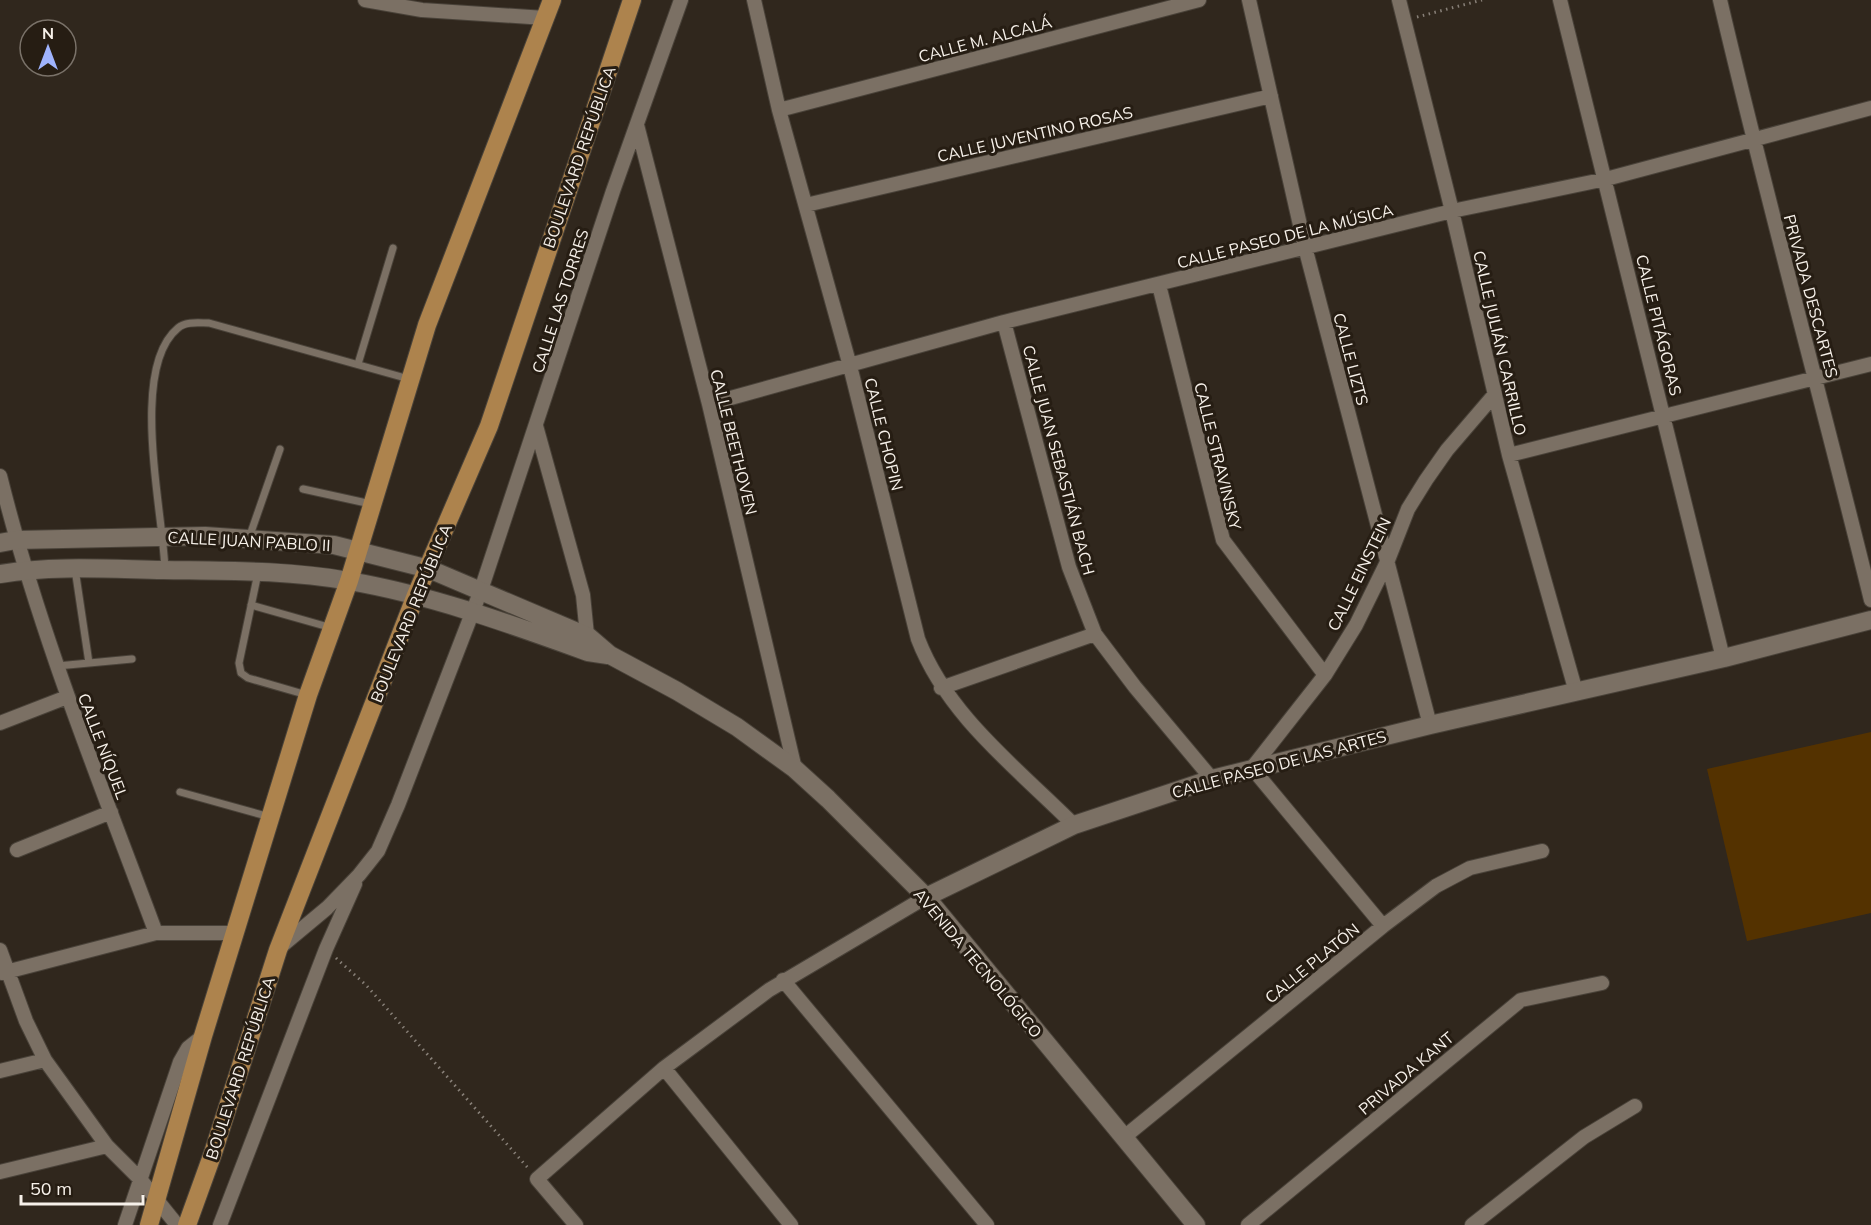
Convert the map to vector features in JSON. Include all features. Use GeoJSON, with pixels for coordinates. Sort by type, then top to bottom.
{"type":"FeatureCollection","features":[{"type":"Feature","properties":{"kind":"main road"},"geometry":{"type":"LineString","coordinates":[[149,1225],[203,1036],[308,695],[349,581],[427,325],[552,0]]}},
{"type":"Feature","properties":{"kind":"main road","name":"BOULEVARD REPÚBLICA"},"geometry":{"type":"LineString","coordinates":[[187,1225],[213,1154],[278,950],[416,595],[489,426],[632,0]]}},
{"type":"Feature","properties":{"kind":"main road","name":"CALLE JUAN PABLO II"},"geometry":{"type":"LineString","coordinates":[[8,542],[164,536],[249,538],[334,545],[429,569],[481,590],[610,655]]}},
{"type":"Feature","properties":{"kind":"main road","name":"CALLE JUAN PABLO II"},"geometry":{"type":"LineString","coordinates":[[0,574],[24,570],[75,568],[258,571],[349,581],[416,595],[472,613],[588,644]]}},
{"type":"Feature","properties":{"kind":"main road","name":"CALLE PASEO DE LAS ARTES"},"geometry":{"type":"LineString","coordinates":[[926,897],[1074,825],[1212,779],[1430,725],[1723,658],[1871,620]]}},
{"type":"Feature","properties":{"kind":"main road","name":"AVENIDA TECNOLÓGICO"},"geometry":{"type":"LineString","coordinates":[[610,655],[677,691],[737,728],[795,770],[926,897],[1196,1225]]}},
{"type":"Feature","properties":{"kind":"street"},"geometry":{"type":"LineString","coordinates":[[365,0],[422,10],[545,18]]}},
{"type":"Feature","properties":{"kind":"street","name":"CALLE LAS TORRES"},"geometry":{"type":"LineString","coordinates":[[359,875],[378,852],[394,815],[481,590],[637,124],[681,0]]}},
{"type":"Feature","properties":{"kind":"street","name":"CALLE CHOPIN"},"geometry":{"type":"LineString","coordinates":[[754,0],[779,110],[850,366],[918,639],[928,665],[941,688],[960,712],[1074,825]]}},
{"type":"Feature","properties":{"kind":"street","name":"CALLE M. ALCALÁ"},"geometry":{"type":"LineString","coordinates":[[779,110],[1199,0]]}},
{"type":"Feature","properties":{"kind":"street","name":"CALLE LIZTS"},"geometry":{"type":"LineString","coordinates":[[1249,0],[1305,247],[1430,725]]}},
{"type":"Feature","properties":{"kind":"street","name":"CALLE JULIÁN CARRILLO"},"geometry":{"type":"LineString","coordinates":[[1399,0],[1452,211],[1509,455],[1576,692]]}},
{"type":"Feature","properties":{"kind":"street","name":"CALLE PITÁGORAS"},"geometry":{"type":"LineString","coordinates":[[1560,0],[1665,415],[1723,658]]}},
{"type":"Feature","properties":{"kind":"street","name":"PRIVADA DESCARTES"},"geometry":{"type":"LineString","coordinates":[[1720,0],[1753,141],[1816,378],[1871,600]]}},
{"type":"Feature","properties":{"kind":"street","name":"CALLE JUVENTINO ROSAS"},"geometry":{"type":"LineString","coordinates":[[806,205],[1271,96]]}},
{"type":"Feature","properties":{"kind":"street","name":"CALLE PASEO DE LA MÚSICA"},"geometry":{"type":"LineString","coordinates":[[709,404],[1004,322],[1452,211],[1605,179],[1871,108]]}},
{"type":"Feature","properties":{"kind":"street","name":"CALLE BEETHOVEN"},"geometry":{"type":"LineString","coordinates":[[637,124],[709,404],[795,770]]}},
{"type":"Feature","properties":{"kind":"street","name":"CALLE STRAVINSKY"},"geometry":{"type":"LineString","coordinates":[[1158,285],[1223,540],[1325,675]]}},
{"type":"Feature","properties":{"kind":"street","name":"CALLE JUAN SEBASTIÁN BACH"},"geometry":{"type":"LineString","coordinates":[[1004,322],[1070,567],[1095,633],[1135,687],[1212,779]]}},
{"type":"Feature","properties":{"kind":"street"},"geometry":{"type":"LineString","coordinates":[[1509,455],[1871,364]]}},
{"type":"Feature","properties":{"kind":"street","name":"CALLE EINSTEIN"},"geometry":{"type":"LineString","coordinates":[[1252,768],[1325,675],[1356,625],[1388,560],[1408,509],[1426,480],[1447,450],[1495,394]]}},
{"type":"Feature","properties":{"kind":"street"},"geometry":{"type":"LineString","coordinates":[[537,426],[583,595],[588,644]]}},
{"type":"Feature","properties":{"kind":"street","name":"CALLE NÍQUEL"},"geometry":{"type":"LineString","coordinates":[[0,476],[8,542],[24,570],[67,697],[156,933]]}},
{"type":"Feature","properties":{"kind":"street"},"geometry":{"type":"LineString","coordinates":[[941,688],[1095,633]]}},
{"type":"Feature","properties":{"kind":"street"},"geometry":{"type":"LineString","coordinates":[[0,723],[67,697]]}},
{"type":"Feature","properties":{"kind":"street"},"geometry":{"type":"LineString","coordinates":[[1252,768],[1383,926]]}},
{"type":"Feature","properties":{"kind":"street"},"geometry":{"type":"LineString","coordinates":[[17,850],[111,812]]}},
{"type":"Feature","properties":{"kind":"street","name":"CALLE PLATÓN"},"geometry":{"type":"LineString","coordinates":[[1123,1138],[1383,926],[1454,875],[1470,868],[1542,851]]}},
{"type":"Feature","properties":{"kind":"street"},"geometry":{"type":"LineString","coordinates":[[278,950],[327,908],[359,875]]}},
{"type":"Feature","properties":{"kind":"street"},"geometry":{"type":"LineString","coordinates":[[220,1225],[326,949],[359,875]]}},
{"type":"Feature","properties":{"kind":"street","name":"CALLE PASEO DE LAS ARTES"},"geometry":{"type":"LineString","coordinates":[[537,1179],[664,1068],[783,980],[926,897]]}},
{"type":"Feature","properties":{"kind":"street"},"geometry":{"type":"LineString","coordinates":[[4,973],[156,933],[236,933]]}},
{"type":"Feature","properties":{"kind":"street"},"geometry":{"type":"LineString","coordinates":[[0,950],[4,973],[45,1060],[107,1146],[140,1179],[177,1225]]}},
{"type":"Feature","properties":{"kind":"street"},"geometry":{"type":"LineString","coordinates":[[783,980],[987,1225]]}},
{"type":"Feature","properties":{"kind":"street","name":"PRIVADA KANT"},"geometry":{"type":"LineString","coordinates":[[1248,1225],[1521,1000],[1602,983]]}},
{"type":"Feature","properties":{"kind":"street"},"geometry":{"type":"LineString","coordinates":[[125,1225],[183,1055],[203,1036]]}},
{"type":"Feature","properties":{"kind":"street"},"geometry":{"type":"LineString","coordinates":[[0,1071],[45,1060]]}},
{"type":"Feature","properties":{"kind":"street"},"geometry":{"type":"LineString","coordinates":[[664,1068],[791,1225]]}},
{"type":"Feature","properties":{"kind":"street"},"geometry":{"type":"LineString","coordinates":[[1472,1225],[1584,1137],[1635,1106]]}},
{"type":"Feature","properties":{"kind":"street"},"geometry":{"type":"LineString","coordinates":[[0,1172],[107,1146]]}},
{"type":"Feature","properties":{"kind":"street"},"geometry":{"type":"LineString","coordinates":[[537,1179],[576,1225]]}},
{"type":"Feature","properties":{"kind":"lane"},"geometry":{"type":"LineString","coordinates":[[358,364],[393,248]]}},
{"type":"Feature","properties":{"kind":"lane"},"geometry":{"type":"LineString","coordinates":[[165,570],[164,536],[152,422],[155,368],[163,345],[179,327],[187,323],[209,323],[410,379]]}},
{"type":"Feature","properties":{"kind":"lane"},"geometry":{"type":"LineString","coordinates":[[249,538],[280,449]]}},
{"type":"Feature","properties":{"kind":"lane"},"geometry":{"type":"LineString","coordinates":[[303,489],[371,505]]}},
{"type":"Feature","properties":{"kind":"lane"},"geometry":{"type":"LineString","coordinates":[[75,568],[89,663]]}},
{"type":"Feature","properties":{"kind":"lane"},"geometry":{"type":"LineString","coordinates":[[258,571],[239,663],[241,673],[248,678],[308,695]]}},
{"type":"Feature","properties":{"kind":"lane"},"geometry":{"type":"LineString","coordinates":[[251,605],[332,628]]}},
{"type":"Feature","properties":{"kind":"lane"},"geometry":{"type":"LineString","coordinates":[[57,666],[132,659]]}},
{"type":"Feature","properties":{"kind":"lane"},"geometry":{"type":"LineString","coordinates":[[180,792],[271,817]]}},
{"type":"Feature","properties":{"kind":"path"},"geometry":{"type":"LineString","coordinates":[[1404,21],[1482,0]]}},
{"type":"Feature","properties":{"kind":"path"},"geometry":{"type":"LineString","coordinates":[[326,949],[366,985],[537,1179]]}},
{"type":"Feature","properties":{"kind":"shaded area"},"geometry":{"type":"Polygon","coordinates":[[[1871,732],[1871,913],[1747,941],[1707,769],[1871,732]]]}}]}
